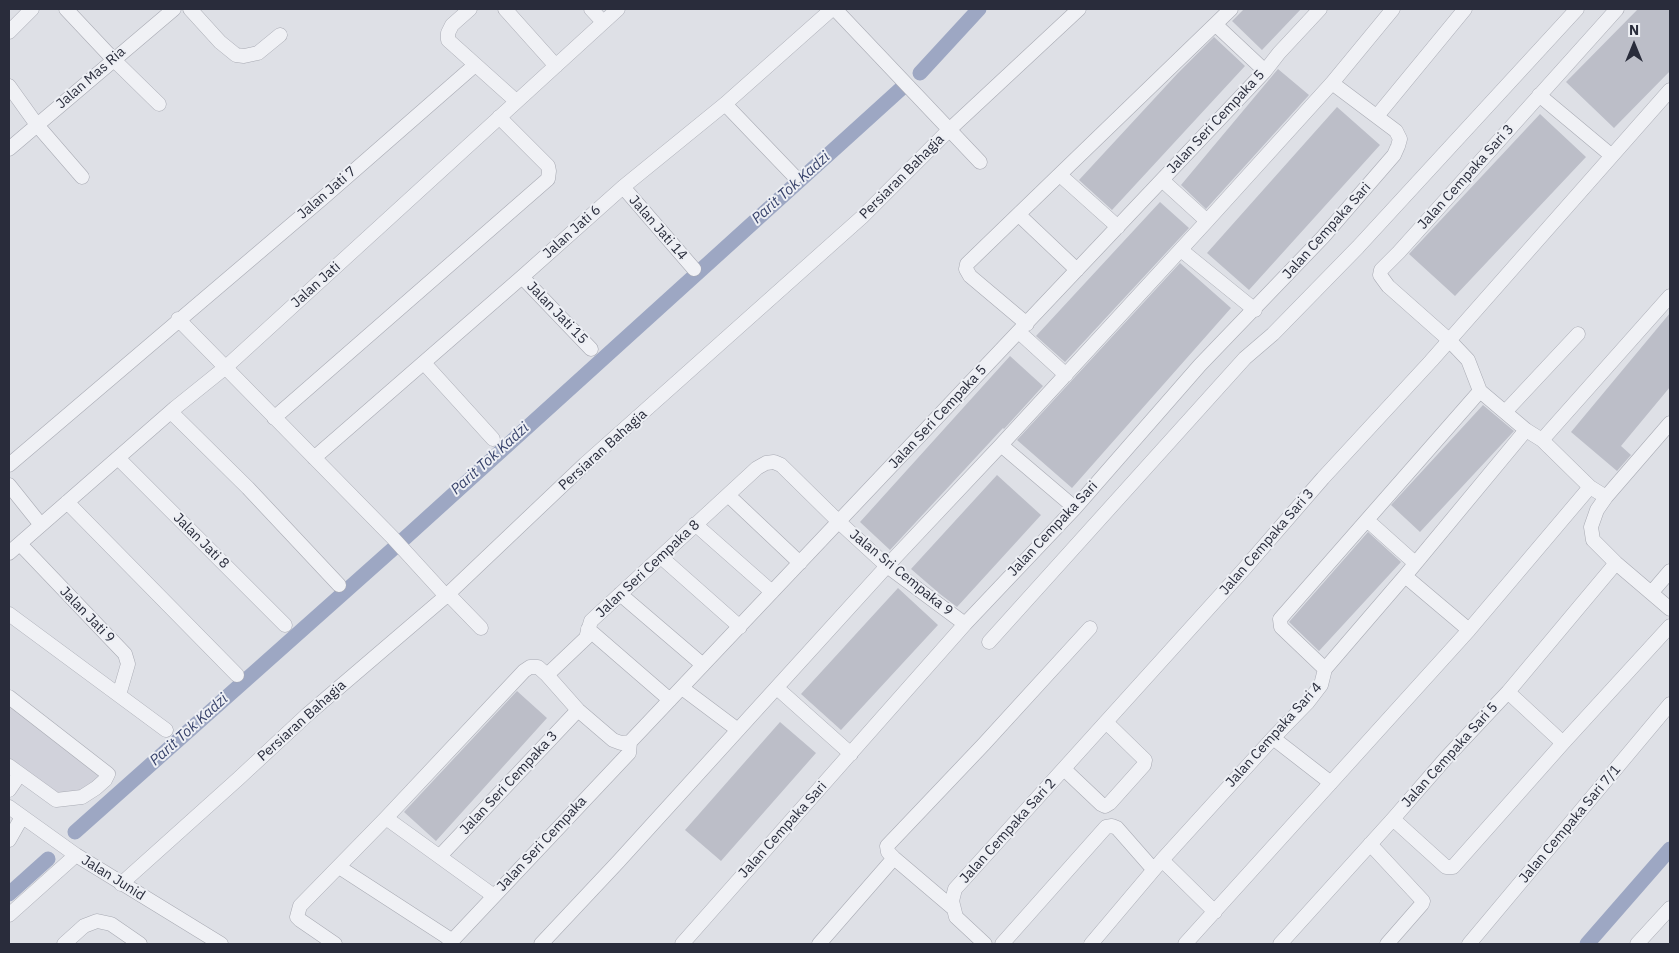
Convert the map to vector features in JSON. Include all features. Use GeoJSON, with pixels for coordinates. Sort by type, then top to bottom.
{"type":"FeatureCollection","features":[{"type":"Feature","properties":{"kind":"street"},"geometry":{"type":"LineString","coordinates":[[9,32],[32,9]]}},
{"type":"Feature","properties":{"kind":"street"},"geometry":{"type":"LineString","coordinates":[[66,9],[159,104]]}},
{"type":"Feature","properties":{"kind":"street","name":"Jalan Mas Ria"},"geometry":{"type":"LineString","coordinates":[[9,149],[174,9]]}},
{"type":"Feature","properties":{"kind":"street"},"geometry":{"type":"LineString","coordinates":[[190,9],[220,42],[236,55],[244,56],[258,53],[280,35]]}},
{"type":"Feature","properties":{"kind":"street"},"geometry":{"type":"LineString","coordinates":[[470,9],[452,25],[448,33],[448,40],[516,101]]}},
{"type":"Feature","properties":{"kind":"street"},"geometry":{"type":"LineString","coordinates":[[505,9],[556,66]]}},
{"type":"Feature","properties":{"kind":"street"},"geometry":{"type":"LineString","coordinates":[[591,9],[603,22]]}},
{"type":"Feature","properties":{"kind":"street","name":"Jalan Jati"},"geometry":{"type":"LineString","coordinates":[[9,553],[171,412],[226,368],[618,9]]}},
{"type":"Feature","properties":{"kind":"street","name":"Jalan Jati 6"},"geometry":{"type":"LineString","coordinates":[[314,458],[623,187],[725,104],[834,9],[980,162]]}},
{"type":"Feature","properties":{"kind":"street","name":"Persiaran Bahagia"},"geometry":{"type":"LineString","coordinates":[[121,884],[308,714],[447,595],[585,464],[862,217],[949,130],[1078,9]]}},
{"type":"Feature","properties":{"kind":"street"},"geometry":{"type":"LineString","coordinates":[[1066,375],[1023,328],[970,276],[966,269],[967,264],[1231,9]]}},
{"type":"Feature","properties":{"kind":"street","name":"Jalan Seri Cempaka 5"},"geometry":{"type":"LineString","coordinates":[[630,742],[1265,71],[1320,9]]}},
{"type":"Feature","properties":{"kind":"street"},"geometry":{"type":"LineString","coordinates":[[542,944],[887,566],[1181,250],[1332,83],[1393,9]]}},
{"type":"Feature","properties":{"kind":"street"},"geometry":{"type":"LineString","coordinates":[[1376,116],[1465,9]]}},
{"type":"Feature","properties":{"kind":"street"},"geometry":{"type":"LineString","coordinates":[[989,642],[1246,358],[1273,334],[1358,247],[1577,9]]}},
{"type":"Feature","properties":{"kind":"street","name":"Jalan Cempaka Sari 3"},"geometry":{"type":"LineString","coordinates":[[1449,340],[1381,278],[1381,270],[1616,9]]}},
{"type":"Feature","properties":{"kind":"street"},"geometry":{"type":"LineString","coordinates":[[1216,25],[1265,71]]}},
{"type":"Feature","properties":{"kind":"street","name":"Jalan Jati 7"},"geometry":{"type":"LineString","coordinates":[[9,465],[475,65]]}},
{"type":"Feature","properties":{"kind":"street","name":"Jalan Cempaka Sari"},"geometry":{"type":"LineString","coordinates":[[682,944],[965,624],[1075,508],[1200,365],[1255,310],[1323,237],[1394,155],[1400,139],[1396,131],[1332,83]]}},
{"type":"Feature","properties":{"kind":"street"},"geometry":{"type":"LineString","coordinates":[[9,86],[37,124],[82,177]]}},
{"type":"Feature","properties":{"kind":"street","name":"Jalan Cempaka Sari 3"},"geometry":{"type":"LineString","coordinates":[[1087,745],[1670,90]]}},
{"type":"Feature","properties":{"kind":"street"},"geometry":{"type":"LineString","coordinates":[[1539,95],[1612,156]]}},
{"type":"Feature","properties":{"kind":"street"},"geometry":{"type":"LineString","coordinates":[[725,104],[795,177]]}},
{"type":"Feature","properties":{"kind":"street"},"geometry":{"type":"LineString","coordinates":[[274,418],[548,179],[550,171],[548,166],[499,117]]}},
{"type":"Feature","properties":{"kind":"street"},"geometry":{"type":"LineString","coordinates":[[1060,175],[1118,227]]}},
{"type":"Feature","properties":{"kind":"street"},"geometry":{"type":"LineString","coordinates":[[1162,180],[1207,221]]}},
{"type":"Feature","properties":{"kind":"street","name":"Jalan Jati 14"},"geometry":{"type":"LineString","coordinates":[[623,187],[694,269]]}},
{"type":"Feature","properties":{"kind":"street"},"geometry":{"type":"LineString","coordinates":[[1019,215],[1077,270]]}},
{"type":"Feature","properties":{"kind":"street"},"geometry":{"type":"LineString","coordinates":[[1181,250],[1255,310]]}},
{"type":"Feature","properties":{"kind":"street","name":"Jalan Jati 15"},"geometry":{"type":"LineString","coordinates":[[522,277],[591,349]]}},
{"type":"Feature","properties":{"kind":"street"},"geometry":{"type":"LineString","coordinates":[[1542,440],[1670,296]]}},
{"type":"Feature","properties":{"kind":"street"},"geometry":{"type":"LineString","coordinates":[[178,320],[481,628]]}},
{"type":"Feature","properties":{"kind":"street"},"geometry":{"type":"LineString","coordinates":[[1505,412],[1578,334]]}},
{"type":"Feature","properties":{"kind":"street"},"geometry":{"type":"LineString","coordinates":[[1449,340],[1468,360],[1480,392],[1526,430],[1542,440],[1590,486],[1606,498]]}},
{"type":"Feature","properties":{"kind":"street"},"geometry":{"type":"LineString","coordinates":[[424,363],[493,440]]}},
{"type":"Feature","properties":{"kind":"street"},"geometry":{"type":"LineString","coordinates":[[1326,669],[1281,627],[1280,619],[1480,392]]}},
{"type":"Feature","properties":{"kind":"street"},"geometry":{"type":"LineString","coordinates":[[171,412],[248,488],[339,585]]}},
{"type":"Feature","properties":{"kind":"street"},"geometry":{"type":"LineString","coordinates":[[1670,423],[1606,498],[1597,510],[1591,526],[1593,540],[1616,563],[1652,592],[1670,610]]}},
{"type":"Feature","properties":{"kind":"street","name":"Jalan Cempaka Sari 4"},"geometry":{"type":"LineString","coordinates":[[1091,944],[1158,865],[1308,702],[1321,685],[1326,669],[1526,430]]}},
{"type":"Feature","properties":{"kind":"street"},"geometry":{"type":"LineString","coordinates":[[1001,445],[1075,508]]}},
{"type":"Feature","properties":{"kind":"street","name":"Jalan Jati 8"},"geometry":{"type":"LineString","coordinates":[[118,458],[285,625]]}},
{"type":"Feature","properties":{"kind":"street","name":"Jalan Sri Cempaka 9"},"geometry":{"type":"LineString","coordinates":[[757,468],[766,463],[774,462],[780,465],[887,566],[965,624]]}},
{"type":"Feature","properties":{"kind":"street","name":"Jalan Seri Cempaka 8"},"geometry":{"type":"LineString","coordinates":[[547,675],[586,638],[591,621],[757,468]]}},
{"type":"Feature","properties":{"kind":"street"},"geometry":{"type":"LineString","coordinates":[[9,486],[41,525]]}},
{"type":"Feature","properties":{"kind":"street"},"geometry":{"type":"LineString","coordinates":[[1185,944],[1469,630],[1590,486]]}},
{"type":"Feature","properties":{"kind":"street"},"geometry":{"type":"LineString","coordinates":[[728,495],[800,563]]}},
{"type":"Feature","properties":{"kind":"street"},"geometry":{"type":"LineString","coordinates":[[67,502],[237,675]]}},
{"type":"Feature","properties":{"kind":"street"},"geometry":{"type":"LineString","coordinates":[[1367,520],[1415,563]]}},
{"type":"Feature","properties":{"kind":"street"},"geometry":{"type":"LineString","coordinates":[[696,524],[772,592]]}},
{"type":"Feature","properties":{"kind":"street","name":"Jalan Jati 9"},"geometry":{"type":"LineString","coordinates":[[20,544],[125,654],[128,664],[119,695]]}},
{"type":"Feature","properties":{"kind":"street"},"geometry":{"type":"LineString","coordinates":[[660,557],[740,627]]}},
{"type":"Feature","properties":{"kind":"street","name":"Jalan Cempaka Sari 5"},"geometry":{"type":"LineString","coordinates":[[1280,944],[1446,758],[1508,692],[1616,563]]}},
{"type":"Feature","properties":{"kind":"street"},"geometry":{"type":"LineString","coordinates":[[1652,592],[1670,571]]}},
{"type":"Feature","properties":{"kind":"street"},"geometry":{"type":"LineString","coordinates":[[1405,576],[1469,630]]}},
{"type":"Feature","properties":{"kind":"street"},"geometry":{"type":"LineString","coordinates":[[620,594],[703,665]]}},
{"type":"Feature","properties":{"kind":"street"},"geometry":{"type":"LineString","coordinates":[[9,614],[166,730]]}},
{"type":"Feature","properties":{"kind":"street"},"geometry":{"type":"LineString","coordinates":[[1393,819],[1446,867],[1453,867],[1562,743],[1670,626]]}},
{"type":"Feature","properties":{"kind":"street"},"geometry":{"type":"LineString","coordinates":[[976,941],[956,917],[954,909],[894,858],[888,852],[887,846],[1090,628]]}},
{"type":"Feature","properties":{"kind":"street"},"geometry":{"type":"LineString","coordinates":[[588,629],[670,700]]}},
{"type":"Feature","properties":{"kind":"street"},"geometry":{"type":"LineString","coordinates":[[335,944],[300,920],[298,917],[300,906],[339,868],[524,671],[530,667],[538,667],[578,710],[613,740],[621,743],[630,742]]}},
{"type":"Feature","properties":{"kind":"street"},"geometry":{"type":"LineString","coordinates":[[682,688],[738,730]]}},
{"type":"Feature","properties":{"kind":"street"},"geometry":{"type":"LineString","coordinates":[[777,688],[851,754]]}},
{"type":"Feature","properties":{"kind":"street"},"geometry":{"type":"LineString","coordinates":[[1508,692],[1562,743]]}},
{"type":"Feature","properties":{"kind":"street"},"geometry":{"type":"LineString","coordinates":[[9,697],[108,774],[96,788],[82,797],[56,800],[13,778]]}},
{"type":"Feature","properties":{"kind":"street","name":"Jalan Cempaka Sari 7/1"},"geometry":{"type":"LineString","coordinates":[[1469,944],[1670,704]]}},
{"type":"Feature","properties":{"kind":"street","name":"Jalan Seri Cempaka 3"},"geometry":{"type":"LineString","coordinates":[[440,856],[578,710]]}},
{"type":"Feature","properties":{"kind":"street"},"geometry":{"type":"LineString","coordinates":[[1064,769],[1101,804],[1106,806],[1110,803],[1144,765],[1145,760],[1107,723]]}},
{"type":"Feature","properties":{"kind":"street"},"geometry":{"type":"LineString","coordinates":[[1273,738],[1330,783]]}},
{"type":"Feature","properties":{"kind":"street","name":"Jalan Seri Cempaka"},"geometry":{"type":"LineString","coordinates":[[451,942],[629,753],[630,742]]}},
{"type":"Feature","properties":{"kind":"street","name":"Jalan Cempaka Sari 2"},"geometry":{"type":"LineString","coordinates":[[954,909],[952,901],[955,889],[1087,745]]}},
{"type":"Feature","properties":{"kind":"street","name":"Jalan Junid"},"geometry":{"type":"LineString","coordinates":[[9,807],[76,855],[221,944]]}},
{"type":"Feature","properties":{"kind":"street"},"geometry":{"type":"LineString","coordinates":[[9,840],[22,817]]}},
{"type":"Feature","properties":{"kind":"street"},"geometry":{"type":"LineString","coordinates":[[386,818],[494,896]]}},
{"type":"Feature","properties":{"kind":"street"},"geometry":{"type":"LineString","coordinates":[[1002,944],[1106,827],[1112,826],[1117,828],[1215,912]]}},
{"type":"Feature","properties":{"kind":"street"},"geometry":{"type":"LineString","coordinates":[[1370,844],[1422,901],[1422,904],[1387,944]]}},
{"type":"Feature","properties":{"kind":"street"},"geometry":{"type":"LineString","coordinates":[[9,915],[76,855]]}},
{"type":"Feature","properties":{"kind":"street"},"geometry":{"type":"LineString","coordinates":[[819,944],[894,858]]}},
{"type":"Feature","properties":{"kind":"street"},"geometry":{"type":"LineString","coordinates":[[339,868],[451,942]]}},
{"type":"Feature","properties":{"kind":"street"},"geometry":{"type":"LineString","coordinates":[[1637,944],[1670,908]]}},
{"type":"Feature","properties":{"kind":"street"},"geometry":{"type":"LineString","coordinates":[[64,944],[84,926],[96,921],[112,924],[140,944]]}},
{"type":"Feature","properties":{"kind":"shaded area"},"geometry":{"type":"Polygon","coordinates":[[[9,693],[111,773],[54,805],[9,772],[9,693]]]}},
{"type":"Feature","properties":{"kind":"building"},"geometry":{"type":"Polygon","coordinates":[[[1244,9],[1301,9],[1262,50],[1232,21],[1244,9]]]}},
{"type":"Feature","properties":{"kind":"building"},"geometry":{"type":"Polygon","coordinates":[[[1638,9],[1670,9],[1670,71],[1614,128],[1566,82],[1638,9]]]}},
{"type":"Feature","properties":{"kind":"building"},"geometry":{"type":"Polygon","coordinates":[[[1214,37],[1245,66],[1112,210],[1079,180],[1214,37]]]}},
{"type":"Feature","properties":{"kind":"building"},"geometry":{"type":"Polygon","coordinates":[[[1278,69],[1309,95],[1206,209],[1181,185],[1278,69]]]}},
{"type":"Feature","properties":{"kind":"building"},"geometry":{"type":"Polygon","coordinates":[[[1337,107],[1380,145],[1249,290],[1207,253],[1337,107]]]}},
{"type":"Feature","properties":{"kind":"building"},"geometry":{"type":"Polygon","coordinates":[[[1540,114],[1586,157],[1455,296],[1409,254],[1540,114]]]}},
{"type":"Feature","properties":{"kind":"building"},"geometry":{"type":"Polygon","coordinates":[[[1160,202],[1189,228],[1065,362],[1036,336],[1160,202]]]}},
{"type":"Feature","properties":{"kind":"building"},"geometry":{"type":"Polygon","coordinates":[[[1180,263],[1231,308],[1072,488],[1017,440],[1180,263]]]}},
{"type":"Feature","properties":{"kind":"building"},"geometry":{"type":"Polygon","coordinates":[[[1670,313],[1670,387],[1621,446],[1631,455],[1617,471],[1571,432],[1670,313]]]}},
{"type":"Feature","properties":{"kind":"building"},"geometry":{"type":"Polygon","coordinates":[[[1010,356],[1043,386],[890,550],[860,522],[1010,356]]]}},
{"type":"Feature","properties":{"kind":"building"},"geometry":{"type":"Polygon","coordinates":[[[1483,405],[1514,431],[1420,532],[1391,505],[1483,405]]]}},
{"type":"Feature","properties":{"kind":"building"},"geometry":{"type":"Polygon","coordinates":[[[997,475],[1041,515],[957,607],[911,569],[997,475]]]}},
{"type":"Feature","properties":{"kind":"building"},"geometry":{"type":"Polygon","coordinates":[[[1368,532],[1401,562],[1319,651],[1289,622],[1368,532]]]}},
{"type":"Feature","properties":{"kind":"building"},"geometry":{"type":"Polygon","coordinates":[[[898,588],[938,625],[841,730],[801,694],[898,588]]]}},
{"type":"Feature","properties":{"kind":"building"},"geometry":{"type":"Polygon","coordinates":[[[517,691],[547,718],[436,841],[404,812],[517,691]]]}},
{"type":"Feature","properties":{"kind":"building"},"geometry":{"type":"Polygon","coordinates":[[[780,722],[816,753],[721,861],[685,830],[780,722]]]}},
{"type":"Feature","properties":{"kind":"waterway","name":"Parit Tok Kadzi"},"geometry":{"type":"LineString","coordinates":[[920,73],[979,9]]}},
{"type":"Feature","properties":{"kind":"waterway","name":"Parit Tok Kadzi"},"geometry":{"type":"LineString","coordinates":[[75,832],[394,548],[904,86]]}},
{"type":"Feature","properties":{"kind":"waterway"},"geometry":{"type":"LineString","coordinates":[[1587,944],[1670,849]]}},
{"type":"Feature","properties":{"kind":"waterway","name":"Parit Tok Kadzi"},"geometry":{"type":"LineString","coordinates":[[9,894],[48,859]]}}]}
